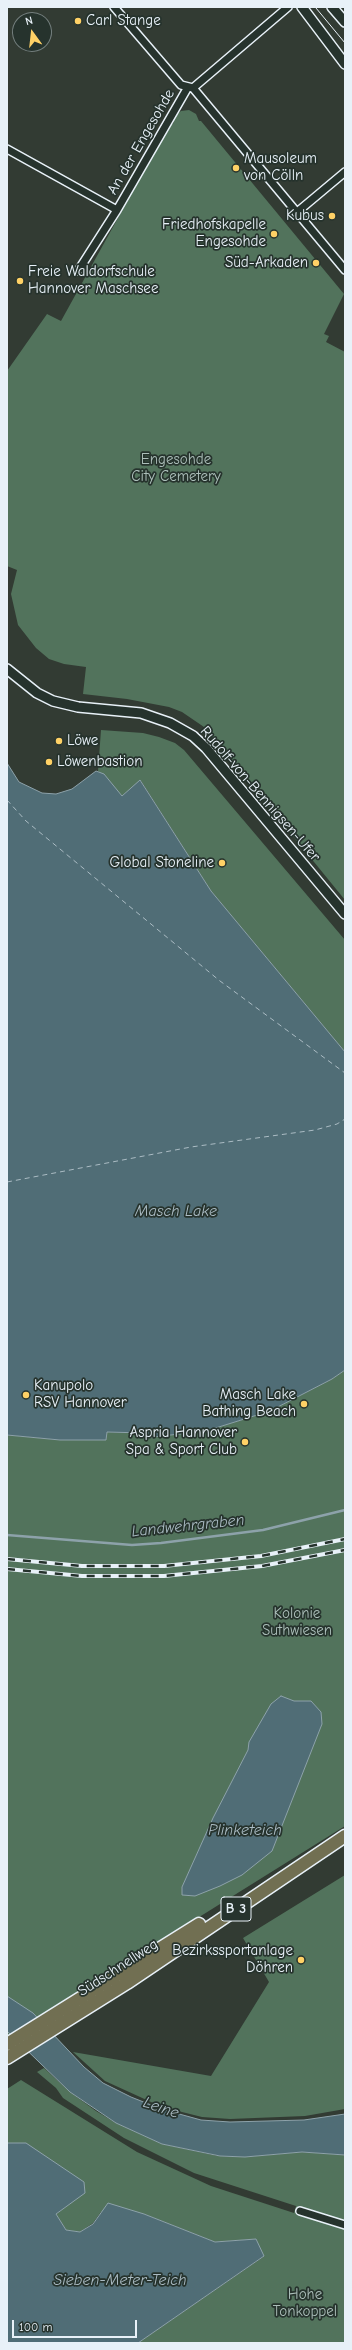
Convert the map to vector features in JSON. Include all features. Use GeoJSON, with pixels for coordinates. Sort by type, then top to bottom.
{"type":"FeatureCollection","features":[{"type":"Feature","properties":{"kind":"highway","name":"Südschnellweg"},"geometry":{"type":"LineString","coordinates":[[7,2044],[304,1859],[345,1828]]}},
{"type":"Feature","properties":{"kind":"highway","name":"Südschnellweg"},"geometry":{"type":"LineString","coordinates":[[7,2058],[97,2002],[306,1864],[345,1836]]}},
{"type":"Feature","properties":{"kind":"street"},"geometry":{"type":"LineString","coordinates":[[114,7],[181,85],[190,88],[345,270]]}},
{"type":"Feature","properties":{"kind":"street","name":"An der Engesohde"},"geometry":{"type":"LineString","coordinates":[[78,271],[117,210],[190,88],[288,7]]}},
{"type":"Feature","properties":{"kind":"street"},"geometry":{"type":"LineString","coordinates":[[302,7],[345,64]]}},
{"type":"Feature","properties":{"kind":"street"},"geometry":{"type":"LineString","coordinates":[[332,7],[345,22]]}},
{"type":"Feature","properties":{"kind":"street","name":"An der Engesohde"},"geometry":{"type":"LineString","coordinates":[[7,149],[103,204],[117,210]]}},
{"type":"Feature","properties":{"kind":"street"},"geometry":{"type":"LineString","coordinates":[[296,213],[345,172]]}},
{"type":"Feature","properties":{"kind":"street","name":"Rudolf-von-Bennigsen-Ufer"},"geometry":{"type":"LineString","coordinates":[[7,669],[37,693],[53,701],[78,707],[141,713],[170,723],[193,736],[206,748],[345,914]]}},
{"type":"Feature","properties":{"kind":"street"},"geometry":{"type":"LineString","coordinates":[[300,2211],[345,2225]]}},
{"type":"Feature","properties":{"kind":"green space","name":"Engesohde City Cemetery"},"geometry":{"type":"Polygon","coordinates":[[[189,110],[196,114],[199,121],[201,121],[344,294],[324,334],[329,336],[326,342],[345,352],[345,900],[204,727],[182,712],[169,707],[127,699],[83,694],[86,667],[64,664],[49,659],[36,648],[18,625],[11,594],[17,570],[7,566],[7,371],[47,314],[61,321],[170,124],[173,124],[175,116],[181,111],[189,110]]]}},
{"type":"Feature","properties":{"kind":"green space"},"geometry":{"type":"Polygon","coordinates":[[[101,730],[143,733],[175,743],[184,750],[345,940],[345,1052],[211,891],[141,781],[122,796],[98,771],[101,730]]]}},
{"type":"Feature","properties":{"kind":"green space","name":"Kolonie Suthwiesen"},"geometry":{"type":"Polygon","coordinates":[[[345,1370],[345,1826],[7,2037],[7,1435],[60,1440],[106,1440],[107,1432],[144,1433],[144,1438],[206,1431],[270,1411],[332,1379],[345,1370]]]}},
{"type":"Feature","properties":{"kind":"green space"},"geometry":{"type":"Polygon","coordinates":[[[345,1875],[345,2109],[305,2116],[230,2119],[202,2117],[162,2107],[105,2081],[73,2052],[211,2076],[269,1982],[243,1938],[345,1875]]]}},
{"type":"Feature","properties":{"kind":"green space","name":"Hohe Tonkoppel"},"geometry":{"type":"Polygon","coordinates":[[[44,2068],[70,2092],[96,2111],[116,2123],[162,2144],[218,2156],[245,2157],[302,2152],[345,2155],[345,2343],[138,2343],[263,2257],[256,2239],[215,2242],[144,2214],[101,2212],[93,2223],[80,2232],[66,2230],[56,2214],[68,2205],[7,2143],[7,2089],[21,2080],[137,2152],[211,2186],[294,2213],[296,2206],[194,2173],[124,2138],[63,2098],[56,2088],[37,2072],[44,2068]]]}},
{"type":"Feature","properties":{"kind":"water","name":"Masch Lake"},"geometry":{"type":"Polygon","coordinates":[[[7,763],[19,782],[42,793],[56,794],[72,789],[96,771],[104,774],[122,796],[140,780],[211,891],[345,1052],[345,1370],[332,1379],[270,1411],[206,1431],[144,1438],[144,1433],[107,1432],[106,1440],[60,1440],[7,1435],[7,763]]]}},
{"type":"Feature","properties":{"kind":"water","name":"Plinketeich"},"geometry":{"type":"Polygon","coordinates":[[[281,1696],[294,1701],[311,1701],[321,1712],[322,1724],[272,1851],[242,1875],[220,1886],[195,1896],[182,1895],[182,1887],[213,1818],[248,1750],[249,1742],[271,1704],[281,1696]]]}},
{"type":"Feature","properties":{"kind":"water"},"geometry":{"type":"Polygon","coordinates":[[[7,1996],[33,2013],[84,2067],[103,2083],[131,2097],[161,2109],[201,2120],[230,2122],[304,2120],[345,2114],[345,2155],[302,2152],[245,2157],[220,2156],[162,2144],[116,2123],[70,2092],[7,2031],[7,1996]]]}},
{"type":"Feature","properties":{"kind":"water","name":"Sieben-Meter-Teich"},"geometry":{"type":"Polygon","coordinates":[[[7,2143],[26,2143],[84,2182],[85,2193],[56,2214],[66,2230],[80,2232],[93,2224],[108,2203],[144,2214],[215,2242],[256,2239],[264,2256],[138,2343],[7,2343],[7,2143]]]}},
{"type":"Feature","properties":{"kind":"waterway","name":"Landwehrgraben"},"geometry":{"type":"LineString","coordinates":[[7,1535],[132,1545],[161,1543],[263,1530],[345,1510]]}},
{"type":"Feature","properties":{"kind":"ferry route"},"geometry":{"type":"LineString","coordinates":[[7,800],[26,821],[220,981],[345,1073]]}},
{"type":"Feature","properties":{"kind":"ferry route"},"geometry":{"type":"LineString","coordinates":[[7,1182],[191,1147],[315,1130],[337,1124],[345,1119]]}},
{"type":"Feature","properties":{"kind":"tram line"},"geometry":{"type":"LineString","coordinates":[[316,8],[345,43]]}},
{"type":"Feature","properties":{"kind":"railway"},"geometry":{"type":"LineString","coordinates":[[7,1559],[82,1566],[164,1566],[261,1556],[345,1539]]}},
{"type":"Feature","properties":{"kind":"railway"},"geometry":{"type":"LineString","coordinates":[[7,1569],[82,1576],[164,1576],[262,1566],[345,1550]]}},
{"type":"Feature","properties":{"kind":"place","name":"Carl Stange"},"geometry":{"type":"Point","coordinates":[78,21]}},
{"type":"Feature","properties":{"kind":"place","name":"Mausoleum von Cölln"},"geometry":{"type":"Point","coordinates":[236,168]}},
{"type":"Feature","properties":{"kind":"place","name":"Kubus"},"geometry":{"type":"Point","coordinates":[332,216]}},
{"type":"Feature","properties":{"kind":"place","name":"Friedhofskapelle Engesohde"},"geometry":{"type":"Point","coordinates":[274,234]}},
{"type":"Feature","properties":{"kind":"place","name":"Süd-Arkaden"},"geometry":{"type":"Point","coordinates":[316,263]}},
{"type":"Feature","properties":{"kind":"place","name":"Freie Waldorfschule Hannover Maschsee"},"geometry":{"type":"Point","coordinates":[20,281]}},
{"type":"Feature","properties":{"kind":"place","name":"Löwe"},"geometry":{"type":"Point","coordinates":[59,741]}},
{"type":"Feature","properties":{"kind":"place","name":"Löwenbastion"},"geometry":{"type":"Point","coordinates":[49,762]}},
{"type":"Feature","properties":{"kind":"place","name":"Global Stoneline"},"geometry":{"type":"Point","coordinates":[222,863]}},
{"type":"Feature","properties":{"kind":"place","name":"Kanupolo RSV Hannover"},"geometry":{"type":"Point","coordinates":[26,1395]}},
{"type":"Feature","properties":{"kind":"place","name":"Masch Lake Bathing Beach"},"geometry":{"type":"Point","coordinates":[304,1404]}},
{"type":"Feature","properties":{"kind":"place","name":"Aspria Hannover Spa & Sport Club"},"geometry":{"type":"Point","coordinates":[245,1442]}},
{"type":"Feature","properties":{"kind":"place","name":"Bezirkssportanlage Döhren"},"geometry":{"type":"Point","coordinates":[301,1960]}},
{"type":"Feature","properties":{"kind":"water label","name":"Leine"},"geometry":{"type":"Point","coordinates":[161,2108]}}]}
